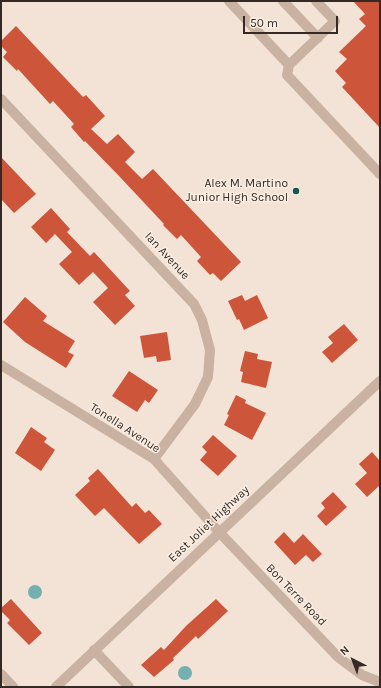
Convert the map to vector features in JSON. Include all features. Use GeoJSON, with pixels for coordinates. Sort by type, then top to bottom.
{"type":"FeatureCollection","features":[{"type":"Feature","properties":{"kind":"street"},"geometry":{"type":"LineString","coordinates":[[229,1],[289,65]]}},
{"type":"Feature","properties":{"kind":"street"},"geometry":{"type":"LineString","coordinates":[[283,1],[318,38]]}},
{"type":"Feature","properties":{"kind":"street"},"geometry":{"type":"LineString","coordinates":[[316,1],[335,21],[289,65],[287,75],[380,174]]}},
{"type":"Feature","properties":{"kind":"street","name":"Ian Avenue"},"geometry":{"type":"LineString","coordinates":[[1,99],[194,304],[202,320],[210,350],[208,377],[196,404],[154,459]]}},
{"type":"Feature","properties":{"kind":"street","name":"Tonella Avenue"},"geometry":{"type":"LineString","coordinates":[[1,365],[154,459],[219,532]]}},
{"type":"Feature","properties":{"kind":"street","name":"East Joliet Highway"},"geometry":{"type":"LineString","coordinates":[[56,687],[380,381]]}},
{"type":"Feature","properties":{"kind":"street","name":"Bon Terre Road"},"geometry":{"type":"LineString","coordinates":[[219,532],[345,664],[362,675],[380,682]]}},
{"type":"Feature","properties":{"kind":"street"},"geometry":{"type":"LineString","coordinates":[[94,650],[129,687]]}},
{"type":"Feature","properties":{"kind":"street"},"geometry":{"type":"LineString","coordinates":[[1,674],[13,687]]}},
{"type":"Feature","properties":{"kind":"water"},"geometry":{"type":"Polygon","coordinates":[[[32,585],[38,585],[42,589],[42,595],[38,599],[32,599],[28,595],[28,589],[32,585]]]}},
{"type":"Feature","properties":{"kind":"water"},"geometry":{"type":"Polygon","coordinates":[[[185,666],[190,668],[192,673],[190,678],[185,680],[180,678],[178,673],[180,668],[185,666]]]}},
{"type":"Feature","properties":{"kind":"building"},"geometry":{"type":"Polygon","coordinates":[[[353,1],[380,1],[380,128],[342,87],[346,83],[335,71],[347,59],[339,52],[366,26],[359,19],[365,14],[353,1]]]}},
{"type":"Feature","properties":{"kind":"building"},"geometry":{"type":"Polygon","coordinates":[[[16,26],[83,97],[86,95],[105,116],[91,129],[107,144],[118,134],[135,152],[125,162],[142,179],[153,169],[241,262],[221,281],[213,273],[210,275],[197,261],[201,257],[181,235],[177,239],[119,176],[85,141],[84,142],[71,127],[74,124],[53,101],[50,104],[18,69],[17,71],[3,57],[7,52],[1,46],[1,41],[16,26]]]}},
{"type":"Feature","properties":{"kind":"building"},"geometry":{"type":"Polygon","coordinates":[[[1,157],[36,194],[14,213],[1,199],[1,157]]]}},
{"type":"Feature","properties":{"kind":"building"},"geometry":{"type":"Polygon","coordinates":[[[51,208],[70,229],[67,232],[90,256],[94,252],[130,291],[125,295],[135,306],[115,325],[93,302],[108,288],[93,272],[79,285],[59,264],[72,252],[55,234],[46,243],[31,227],[51,208]]]}},
{"type":"Feature","properties":{"kind":"building"},"geometry":{"type":"Polygon","coordinates":[[[242,295],[245,301],[257,295],[268,318],[244,330],[239,319],[237,320],[228,301],[242,295]]]}},
{"type":"Feature","properties":{"kind":"building"},"geometry":{"type":"Polygon","coordinates":[[[25,297],[47,316],[43,321],[75,341],[68,352],[74,355],[66,368],[25,342],[3,322],[25,297]]]}},
{"type":"Feature","properties":{"kind":"building"},"geometry":{"type":"Polygon","coordinates":[[[344,324],[358,340],[332,363],[322,352],[333,343],[328,337],[344,324]]]}},
{"type":"Feature","properties":{"kind":"building"},"geometry":{"type":"Polygon","coordinates":[[[167,332],[171,360],[157,362],[156,356],[144,358],[140,336],[167,332]]]}},
{"type":"Feature","properties":{"kind":"building"},"geometry":{"type":"Polygon","coordinates":[[[245,351],[258,354],[257,359],[272,362],[266,388],[241,382],[243,372],[240,371],[245,351]]]}},
{"type":"Feature","properties":{"kind":"building"},"geometry":{"type":"Polygon","coordinates":[[[129,371],[158,390],[149,403],[145,400],[137,412],[112,396],[129,371]]]}},
{"type":"Feature","properties":{"kind":"building"},"geometry":{"type":"Polygon","coordinates":[[[236,395],[246,400],[245,403],[266,413],[252,440],[224,425],[229,415],[227,414],[236,395]]]}},
{"type":"Feature","properties":{"kind":"building"},"geometry":{"type":"Polygon","coordinates":[[[31,427],[47,438],[44,442],[55,450],[41,471],[15,453],[31,427]]]}},
{"type":"Feature","properties":{"kind":"building"},"geometry":{"type":"Polygon","coordinates":[[[213,435],[237,456],[218,476],[200,460],[207,452],[202,447],[213,435]]]}},
{"type":"Feature","properties":{"kind":"building"},"geometry":{"type":"Polygon","coordinates":[[[372,452],[380,461],[380,485],[367,497],[355,484],[367,473],[359,464],[372,452]]]}},
{"type":"Feature","properties":{"kind":"building"},"geometry":{"type":"Polygon","coordinates":[[[98,469],[132,507],[136,503],[145,513],[149,510],[162,524],[139,544],[104,508],[95,516],[75,495],[90,481],[88,478],[98,469]]]}},
{"type":"Feature","properties":{"kind":"building"},"geometry":{"type":"Polygon","coordinates":[[[333,492],[347,507],[326,526],[317,516],[325,508],[321,503],[333,492]]]}},
{"type":"Feature","properties":{"kind":"building"},"geometry":{"type":"Polygon","coordinates":[[[284,532],[294,543],[303,534],[322,554],[313,562],[306,555],[295,565],[274,542],[284,532]]]}},
{"type":"Feature","properties":{"kind":"building"},"geometry":{"type":"Polygon","coordinates":[[[11,599],[42,633],[29,645],[7,623],[10,620],[1,611],[1,608],[11,599]]]}},
{"type":"Feature","properties":{"kind":"building"},"geometry":{"type":"Polygon","coordinates":[[[216,599],[228,611],[198,639],[196,636],[173,658],[174,660],[154,677],[141,665],[161,647],[164,650],[186,626],[216,599]]]}},
{"type":"Feature","properties":{"kind":"place","name":"Alex M. Martino Junior High School"},"geometry":{"type":"Point","coordinates":[296,191]}}]}
